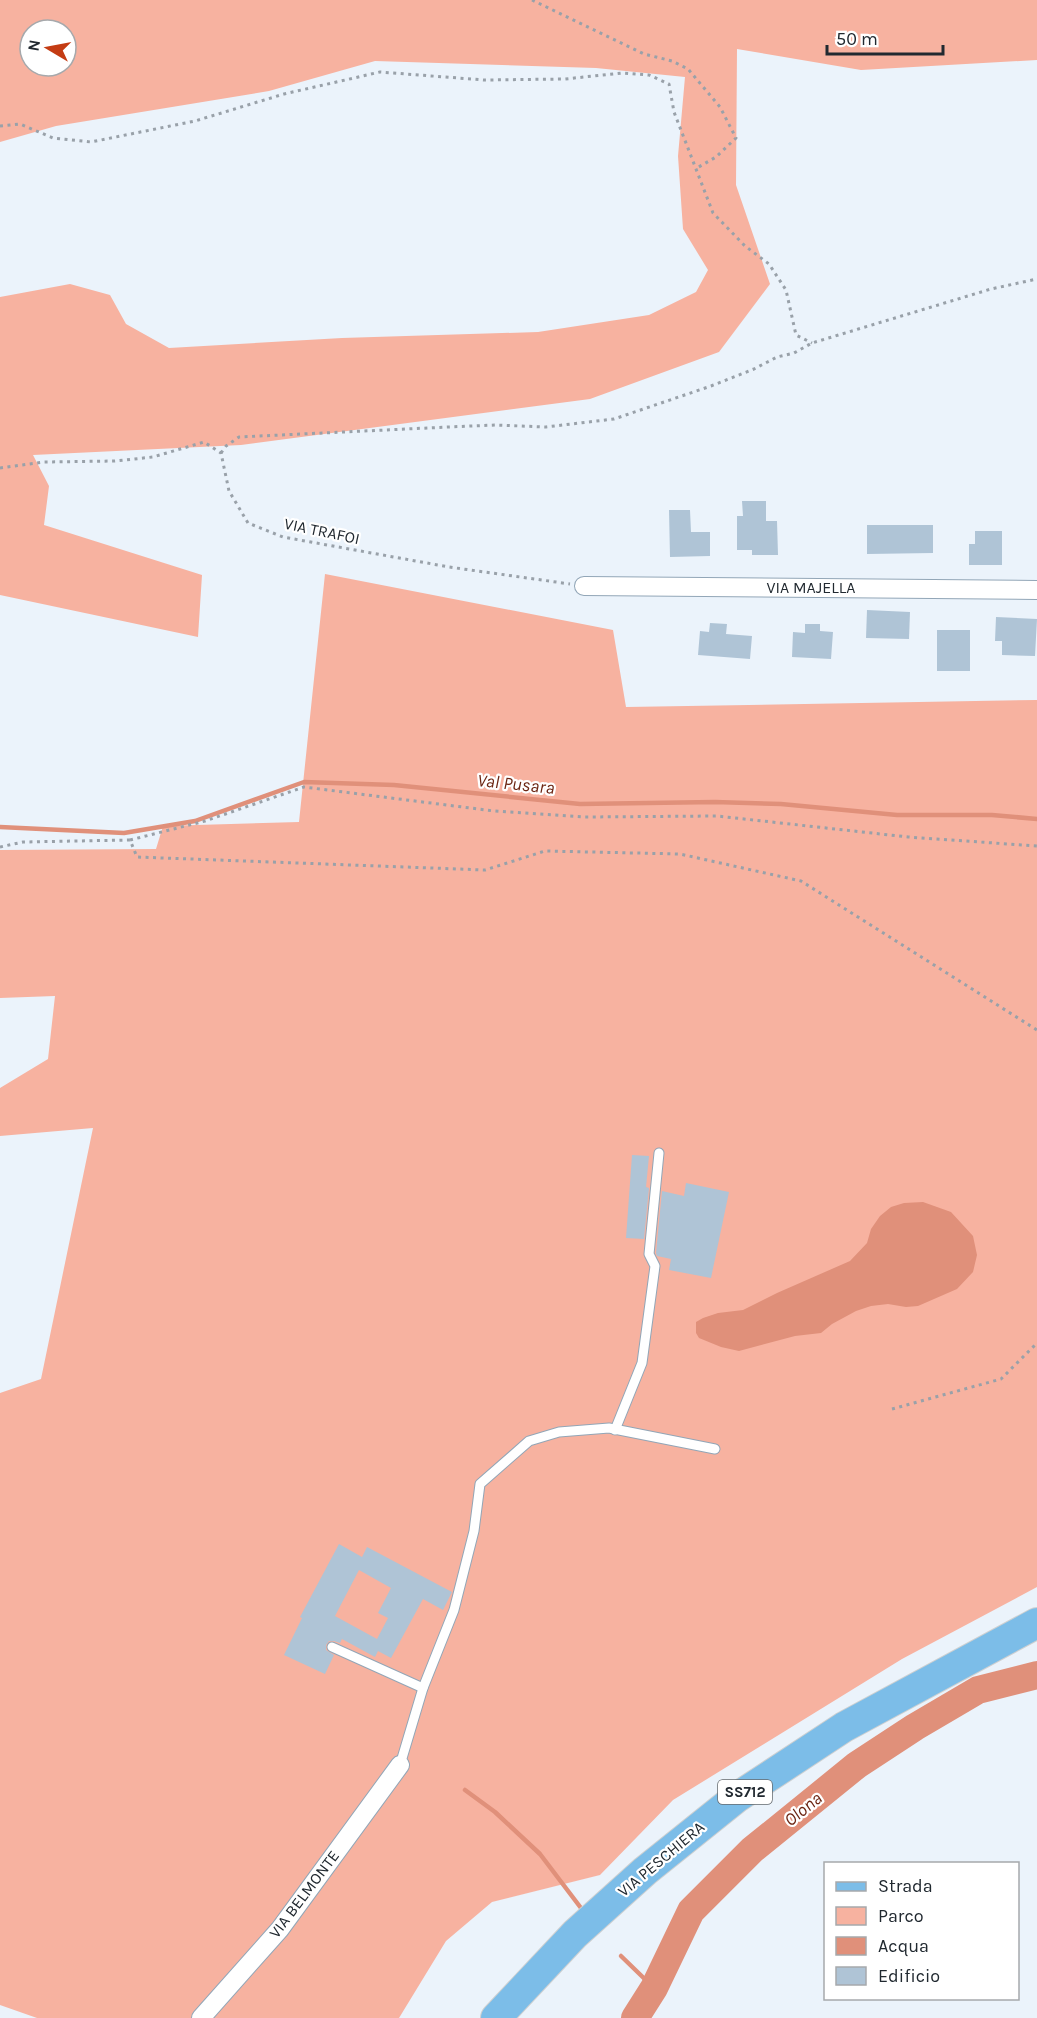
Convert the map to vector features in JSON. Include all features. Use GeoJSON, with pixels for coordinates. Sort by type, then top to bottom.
{"type":"FeatureCollection","features":[{"type":"Feature","properties":{"kind":"main road","name":"VIA PESCHIERA"},"geometry":{"type":"LineString","coordinates":[[496,2018],[575,1934],[645,1871],[736,1798],[844,1727],[1037,1623]]}},
{"type":"Feature","properties":{"kind":"street","name":"VIA MAJELLA"},"geometry":{"type":"LineString","coordinates":[[584,586],[1037,590]]}},
{"type":"Feature","properties":{"kind":"street","name":"VIA BELMONTE"},"geometry":{"type":"LineString","coordinates":[[201,2018],[280,1929],[400,1765]]}},
{"type":"Feature","properties":{"kind":"lane"},"geometry":{"type":"LineString","coordinates":[[615,1430],[642,1363],[655,1266],[649,1254],[659,1153]]}},
{"type":"Feature","properties":{"kind":"lane"},"geometry":{"type":"LineString","coordinates":[[400,1765],[423,1688],[454,1610],[474,1531],[480,1484],[529,1441],[559,1432],[609,1428],[715,1449]]}},
{"type":"Feature","properties":{"kind":"lane"},"geometry":{"type":"LineString","coordinates":[[332,1647],[423,1688]]}},
{"type":"Feature","properties":{"kind":"path"},"geometry":{"type":"LineString","coordinates":[[532,0],[644,54],[672,61],[688,69],[720,107],[736,138],[716,158],[697,168]]}},
{"type":"Feature","properties":{"kind":"path"},"geometry":{"type":"LineString","coordinates":[[0,126],[20,124],[53,138],[91,142],[195,121],[284,94],[380,72],[484,80],[565,79],[622,73],[649,75],[669,84],[674,112],[713,213],[745,246],[769,264],[786,290],[796,335],[812,343]]}},
{"type":"Feature","properties":{"kind":"path"},"geometry":{"type":"LineString","coordinates":[[0,468],[44,462],[115,461],[153,457],[204,442],[221,453],[226,446],[239,438],[495,425],[546,427],[614,419],[711,386],[812,343],[991,289],[1037,279]]}},
{"type":"Feature","properties":{"kind":"path","name":"VIA TRAFOI"},"geometry":{"type":"LineString","coordinates":[[221,453],[229,491],[249,523],[283,537],[449,567],[584,586]]}},
{"type":"Feature","properties":{"kind":"path"},"geometry":{"type":"LineString","coordinates":[[0,847],[23,842],[130,840],[205,821],[304,787],[494,810],[585,817],[717,816],[908,837],[1037,846]]}},
{"type":"Feature","properties":{"kind":"path"},"geometry":{"type":"LineString","coordinates":[[130,840],[137,858],[485,870],[545,851],[680,854],[801,881],[1037,1030]]}},
{"type":"Feature","properties":{"kind":"path"},"geometry":{"type":"LineString","coordinates":[[892,1409],[1000,1379],[1037,1342]]}},
{"type":"Feature","properties":{"kind":"green space"},"geometry":{"type":"Polygon","coordinates":[[[0,0],[1037,0],[1037,60],[861,70],[737,49],[736,185],[770,284],[719,352],[590,399],[241,445],[33,455],[49,486],[44,525],[202,575],[198,637],[0,595],[0,297],[70,284],[110,295],[126,324],[169,348],[342,338],[538,332],[649,315],[696,292],[708,270],[683,229],[678,156],[685,77],[596,68],[375,61],[269,91],[56,126],[0,142],[0,0]]]}},
{"type":"Feature","properties":{"kind":"green space"},"geometry":{"type":"Polygon","coordinates":[[[325,574],[613,630],[626,707],[1037,700],[1037,1587],[902,1659],[673,1800],[600,1875],[492,1902],[446,1941],[399,2018],[37,2018],[0,2005],[0,1393],[41,1379],[93,1128],[0,1136],[0,1088],[48,1059],[55,996],[0,998],[0,850],[156,849],[163,826],[299,822],[325,574]]]}},
{"type":"Feature","properties":{"kind":"water"},"geometry":{"type":"Polygon","coordinates":[[[923,1202],[951,1212],[973,1236],[977,1255],[973,1272],[957,1289],[918,1306],[888,1304],[871,1306],[856,1311],[821,1333],[795,1336],[739,1351],[699,1338],[696,1333],[696,1322],[703,1318],[718,1313],[743,1310],[850,1261],[867,1243],[871,1229],[880,1216],[891,1207],[904,1203],[923,1202]]]}},
{"type":"Feature","properties":{"kind":"building"},"geometry":{"type":"Polygon","coordinates":[[[742,501],[766,501],[766,521],[777,521],[778,555],[752,555],[752,550],[737,550],[737,516],[743,516],[742,501]]]}},
{"type":"Feature","properties":{"kind":"building"},"geometry":{"type":"Polygon","coordinates":[[[669,510],[690,510],[691,532],[710,532],[710,556],[670,557],[669,510]]]}},
{"type":"Feature","properties":{"kind":"building"},"geometry":{"type":"Polygon","coordinates":[[[867,525],[933,525],[933,553],[867,554],[867,525]]]}},
{"type":"Feature","properties":{"kind":"building"},"geometry":{"type":"Polygon","coordinates":[[[975,531],[1002,531],[1002,565],[969,565],[969,544],[975,544],[975,531]]]}},
{"type":"Feature","properties":{"kind":"building"},"geometry":{"type":"Polygon","coordinates":[[[867,610],[910,612],[909,639],[866,638],[867,610]]]}},
{"type":"Feature","properties":{"kind":"building"},"geometry":{"type":"Polygon","coordinates":[[[996,617],[1037,619],[1035,656],[1002,655],[1002,641],[995,641],[996,617]]]}},
{"type":"Feature","properties":{"kind":"building"},"geometry":{"type":"Polygon","coordinates":[[[710,623],[727,624],[726,634],[752,636],[750,659],[698,655],[700,631],[709,632],[710,623]]]}},
{"type":"Feature","properties":{"kind":"building"},"geometry":{"type":"Polygon","coordinates":[[[805,624],[820,624],[820,631],[833,632],[831,659],[792,657],[793,632],[805,633],[805,624]]]}},
{"type":"Feature","properties":{"kind":"building"},"geometry":{"type":"Polygon","coordinates":[[[937,630],[970,630],[970,671],[937,671],[937,630]]]}},
{"type":"Feature","properties":{"kind":"building"},"geometry":{"type":"Polygon","coordinates":[[[632,1155],[649,1156],[646,1187],[649,1188],[644,1239],[626,1238],[632,1155]]]}},
{"type":"Feature","properties":{"kind":"building"},"geometry":{"type":"Polygon","coordinates":[[[686,1183],[729,1192],[711,1278],[669,1270],[671,1259],[657,1256],[656,1253],[662,1191],[684,1196],[686,1183]]]}},
{"type":"Feature","properties":{"kind":"building"},"geometry":{"type":"Polygon","coordinates":[[[339,1544],[362,1557],[367,1547],[452,1592],[443,1610],[423,1599],[391,1658],[378,1651],[375,1657],[342,1639],[340,1643],[329,1641],[326,1650],[334,1655],[325,1674],[284,1655],[302,1618],[300,1617],[339,1544]],[[359,1570],[335,1616],[377,1639],[388,1618],[378,1613],[391,1588],[359,1570]]]}},
{"type":"Feature","properties":{"kind":"waterway","name":"Val Pusara"},"geometry":{"type":"LineString","coordinates":[[0,827],[124,833],[195,821],[304,782],[394,785],[580,804],[715,802],[781,804],[897,815],[992,815],[1037,819]]}},
{"type":"Feature","properties":{"kind":"waterway","name":"Olona"},"geometry":{"type":"LineString","coordinates":[[635,2018],[654,1988],[691,1911],[752,1850],[857,1765],[915,1727],[978,1690],[1037,1675]]}},
{"type":"Feature","properties":{"kind":"waterway"},"geometry":{"type":"LineString","coordinates":[[465,1790],[495,1812],[540,1854],[584,1912]]}},
{"type":"Feature","properties":{"kind":"waterway"},"geometry":{"type":"LineString","coordinates":[[621,1956],[654,1988]]}}]}
